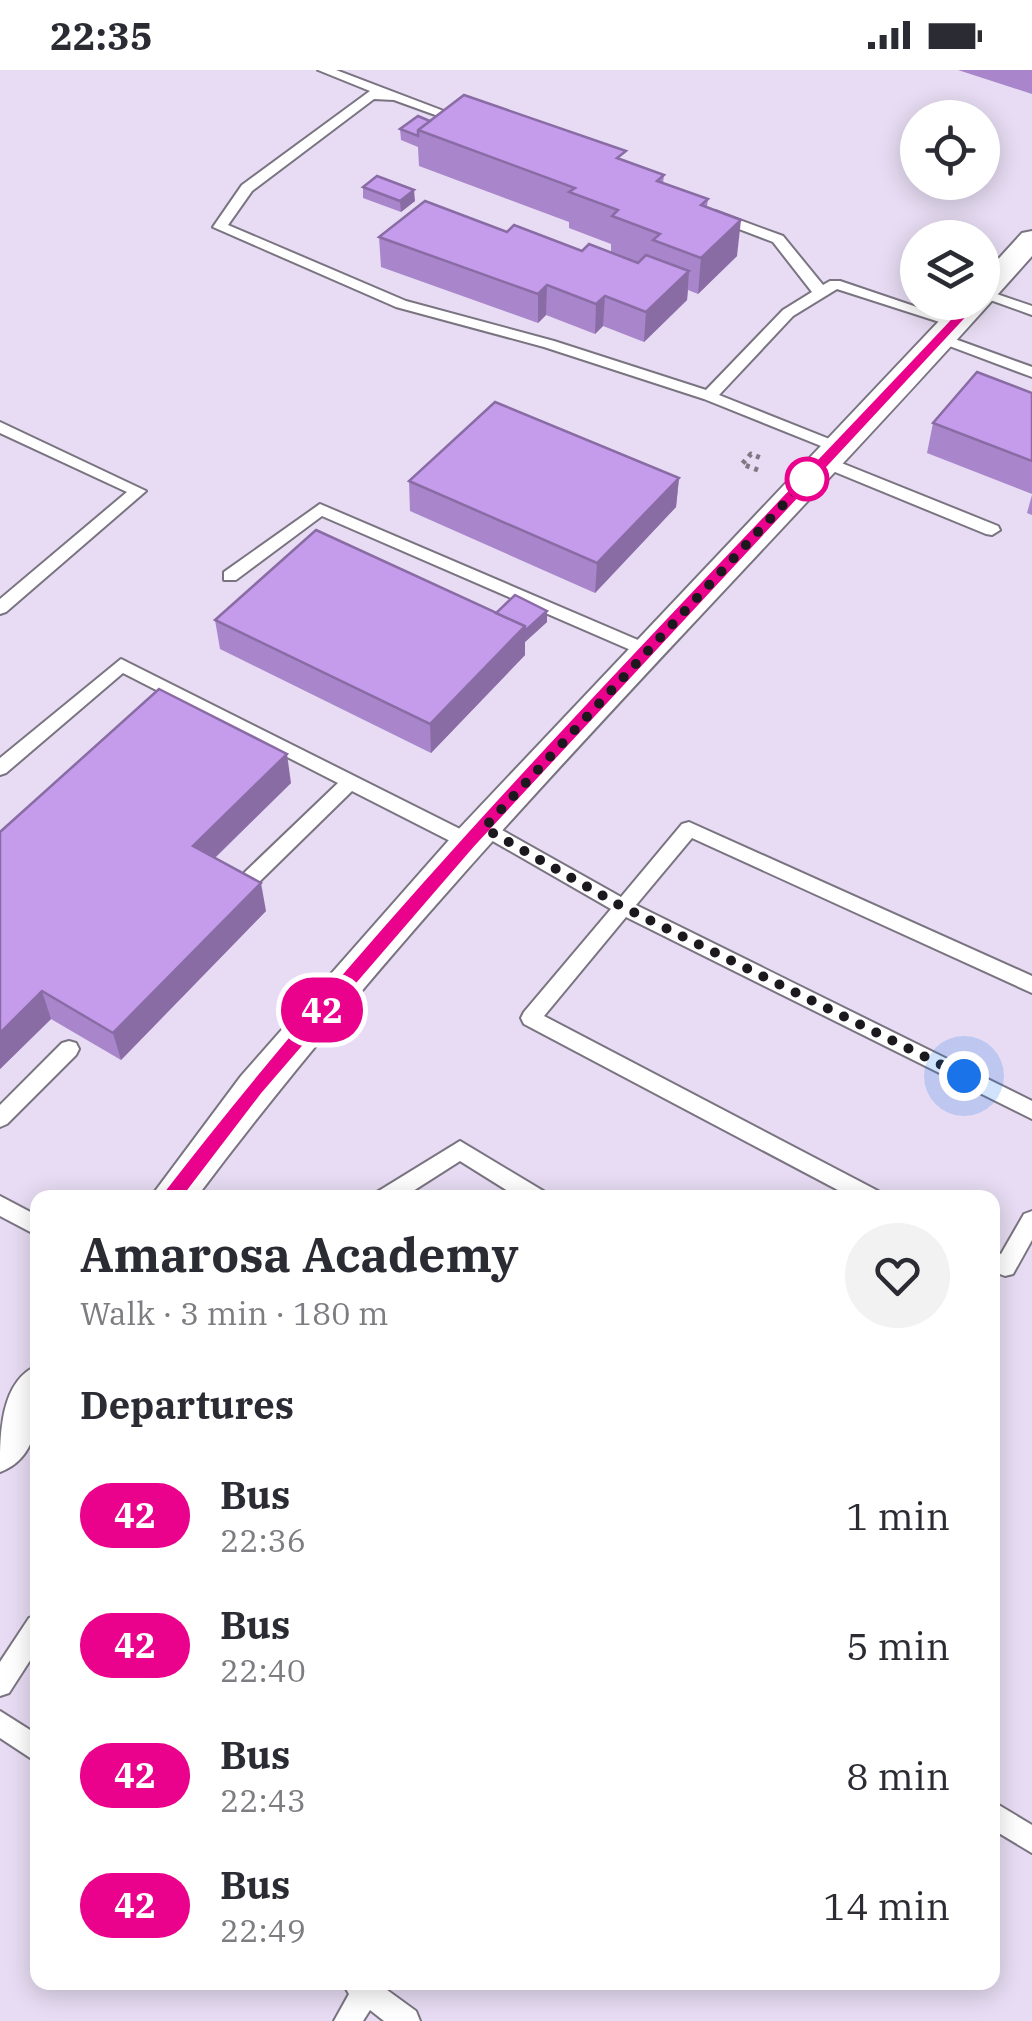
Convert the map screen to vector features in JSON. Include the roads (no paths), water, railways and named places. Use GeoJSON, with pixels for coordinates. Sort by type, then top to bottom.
{"type":"FeatureCollection","features":[{"type":"Feature","properties":{"kind":"street"},"geometry":{"type":"LineString","coordinates":[[1000,275],[1032,239]]}},
{"type":"Feature","properties":{"kind":"street"},"geometry":{"type":"LineString","coordinates":[[177,1190],[255,1088],[476,835],[956,321]]}},
{"type":"Feature","properties":{"kind":"street"},"geometry":{"type":"LineString","coordinates":[[0,1451],[20,1397]]}},
{"type":"Feature","properties":{"kind":"lane"},"geometry":{"type":"LineString","coordinates":[[324,70],[487,130]]}},
{"type":"Feature","properties":{"kind":"lane"},"geometry":{"type":"LineString","coordinates":[[396,96],[370,95],[246,188],[220,228],[401,304],[549,344],[709,396],[992,530]]}},
{"type":"Feature","properties":{"kind":"lane"},"geometry":{"type":"LineString","coordinates":[[705,212],[778,239],[821,292]]}},
{"type":"Feature","properties":{"kind":"lane"},"geometry":{"type":"LineString","coordinates":[[709,396],[788,313],[835,284],[956,321],[1032,372]]}},
{"type":"Feature","properties":{"kind":"lane"},"geometry":{"type":"LineString","coordinates":[[1000,300],[1032,311]]}},
{"type":"Feature","properties":{"kind":"lane"},"geometry":{"type":"LineString","coordinates":[[0,427],[138,490],[0,608]]}},
{"type":"Feature","properties":{"kind":"lane"},"geometry":{"type":"LineString","coordinates":[[230,576],[320,509],[646,650]]}},
{"type":"Feature","properties":{"kind":"lane"},"geometry":{"type":"LineString","coordinates":[[0,768],[121,665],[350,782],[476,835],[1032,1110]]}},
{"type":"Feature","properties":{"kind":"lane"},"geometry":{"type":"LineString","coordinates":[[252,877],[350,782]]}},
{"type":"Feature","properties":{"kind":"lane"},"geometry":{"type":"LineString","coordinates":[[858,1190],[531,1018],[688,829],[1032,985]]}},
{"type":"Feature","properties":{"kind":"lane"},"geometry":{"type":"LineString","coordinates":[[0,1118],[68,1049]]}},
{"type":"Feature","properties":{"kind":"lane"},"geometry":{"type":"LineString","coordinates":[[397,1190],[460,1150],[525,1190]]}},
{"type":"Feature","properties":{"kind":"lane"},"geometry":{"type":"LineString","coordinates":[[0,1204],[30,1222]]}},
{"type":"Feature","properties":{"kind":"lane"},"geometry":{"type":"LineString","coordinates":[[1000,1264],[1005,1267],[1032,1220]]}},
{"type":"Feature","properties":{"kind":"lane"},"geometry":{"type":"LineString","coordinates":[[0,1684],[30,1638]]}},
{"type":"Feature","properties":{"kind":"lane"},"geometry":{"type":"LineString","coordinates":[[0,1724],[30,1745]]}},
{"type":"Feature","properties":{"kind":"lane"},"geometry":{"type":"LineString","coordinates":[[1000,1819],[1032,1840]]}},
{"type":"Feature","properties":{"kind":"lane"},"geometry":{"type":"LineString","coordinates":[[348,2021],[363,1990]]}},
{"type":"Feature","properties":{"kind":"lane"},"geometry":{"type":"LineString","coordinates":[[371,1990],[406,2021]]}}]}
